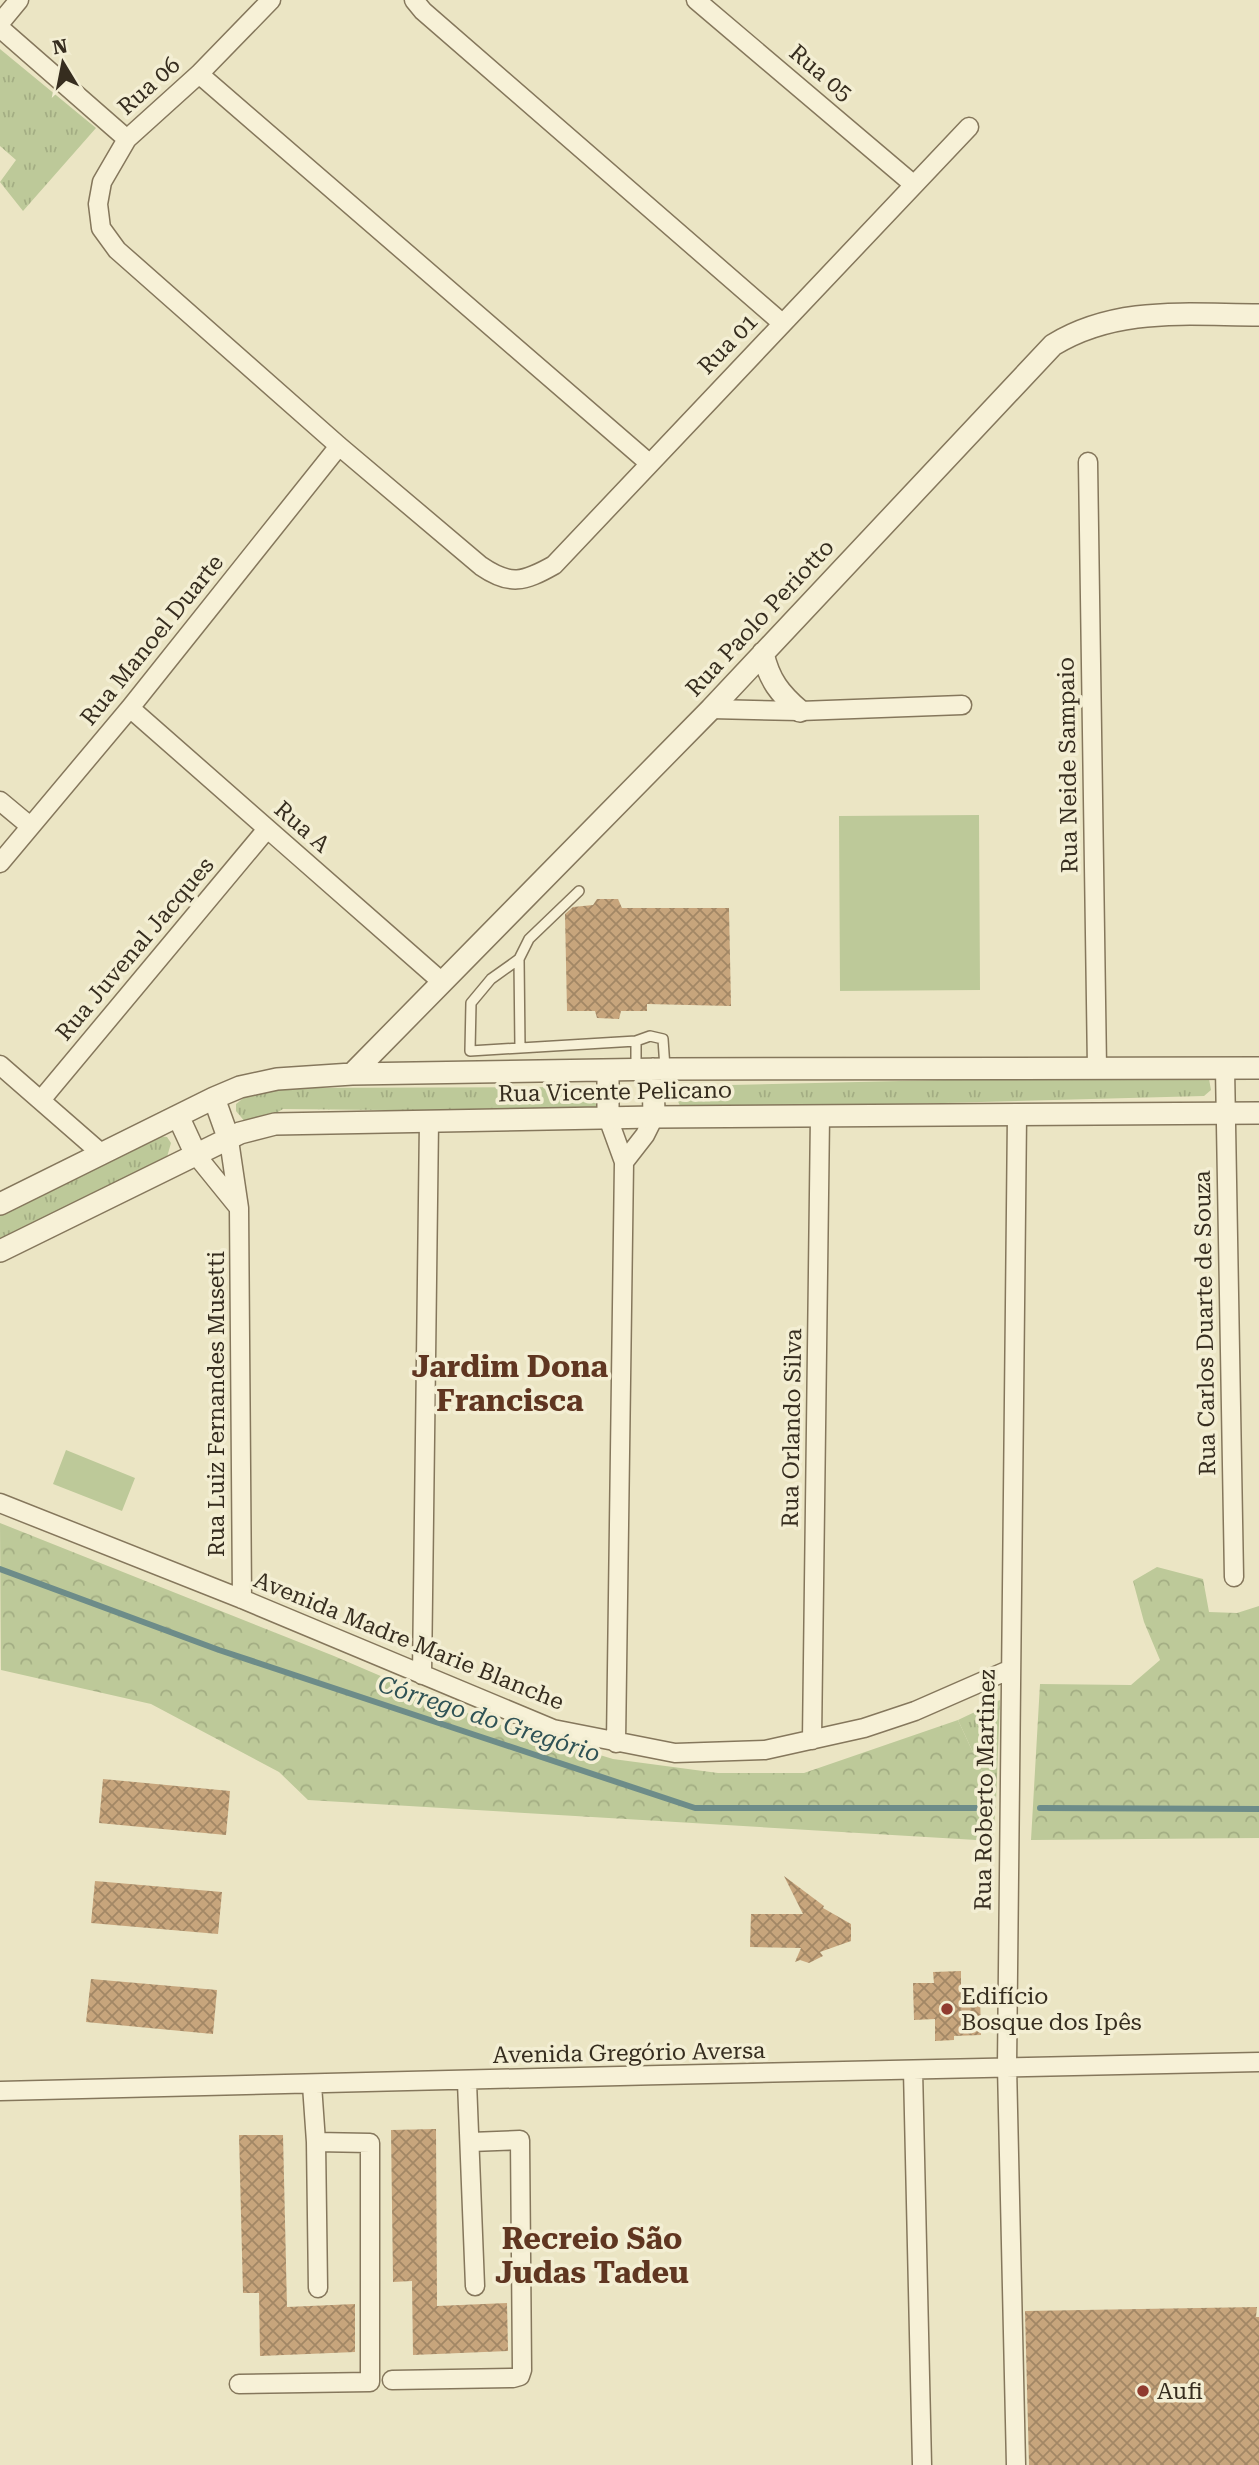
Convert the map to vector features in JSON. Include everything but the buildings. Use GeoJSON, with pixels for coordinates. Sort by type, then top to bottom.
{"type":"FeatureCollection","features":[{"type":"Feature","properties":{"kind":"street"},"geometry":{"type":"LineString","coordinates":[[19,0],[0,26],[127,139]]}},
{"type":"Feature","properties":{"kind":"street","name":"Rua 06"},"geometry":{"type":"LineString","coordinates":[[271,0],[199,74],[127,139],[102,182],[98,204],[101,228],[117,250],[340,446]]}},
{"type":"Feature","properties":{"kind":"street"},"geometry":{"type":"LineString","coordinates":[[414,0],[782,323]]}},
{"type":"Feature","properties":{"kind":"street","name":"Rua 05"},"geometry":{"type":"LineString","coordinates":[[696,0],[914,184]]}},
{"type":"Feature","properties":{"kind":"street"},"geometry":{"type":"LineString","coordinates":[[199,74],[649,463]]}},
{"type":"Feature","properties":{"kind":"street","name":"Rua 01"},"geometry":{"type":"LineString","coordinates":[[340,446],[497,577],[513,581],[534,577],[554,565],[969,127]]}},
{"type":"Feature","properties":{"kind":"street","name":"Rua Paolo Periotto"},"geometry":{"type":"LineString","coordinates":[[352,1074],[711,709],[1053,345],[1076,331],[1109,320],[1152,315],[1259,315]]}},
{"type":"Feature","properties":{"kind":"street","name":"Rua Manoel Duarte"},"geometry":{"type":"LineString","coordinates":[[0,863],[130,708],[340,446]]}},
{"type":"Feature","properties":{"kind":"street","name":"Rua Neide Sampaio"},"geometry":{"type":"LineString","coordinates":[[1088,462],[1097,1068]]}},
{"type":"Feature","properties":{"kind":"street"},"geometry":{"type":"LineString","coordinates":[[763,653],[772,683],[800,711]]}},
{"type":"Feature","properties":{"kind":"street"},"geometry":{"type":"LineString","coordinates":[[711,709],[800,711],[962,705]]}},
{"type":"Feature","properties":{"kind":"street","name":"Rua A"},"geometry":{"type":"LineString","coordinates":[[130,708],[442,982]]}},
{"type":"Feature","properties":{"kind":"street"},"geometry":{"type":"LineString","coordinates":[[0,800],[30,826]]}},
{"type":"Feature","properties":{"kind":"street","name":"Rua Juvenal Jacques"},"geometry":{"type":"LineString","coordinates":[[41,1100],[267,829]]}},
{"type":"Feature","properties":{"kind":"street"},"geometry":{"type":"LineString","coordinates":[[0,1065],[102,1154]]}},
{"type":"Feature","properties":{"kind":"street","name":"Rua Carlos Duarte de Souza"},"geometry":{"type":"LineString","coordinates":[[1225,1068],[1234,1577]]}},
{"type":"Feature","properties":{"kind":"street","name":"Rua Vicente Pelicano"},"geometry":{"type":"LineString","coordinates":[[0,1204],[214,1098],[240,1087],[277,1079],[352,1074],[652,1069],[1259,1068]]}},
{"type":"Feature","properties":{"kind":"street"},"geometry":{"type":"LineString","coordinates":[[624,1162],[645,1135],[654,1117],[652,1069]]}},
{"type":"Feature","properties":{"kind":"street"},"geometry":{"type":"LineString","coordinates":[[608,1070],[608,1118],[624,1162],[616,1743]]}},
{"type":"Feature","properties":{"kind":"street"},"geometry":{"type":"LineString","coordinates":[[214,1098],[229,1140]]}},
{"type":"Feature","properties":{"kind":"street","name":"Rua Vicente Pelicano"},"geometry":{"type":"LineString","coordinates":[[0,1251],[247,1131],[275,1124],[654,1117],[1259,1113]]}},
{"type":"Feature","properties":{"kind":"street","name":"Rua Roberto Martinez"},"geometry":{"type":"LineString","coordinates":[[1016,2465],[1007,2066],[1017,1115]]}},
{"type":"Feature","properties":{"kind":"street"},"geometry":{"type":"LineString","coordinates":[[178,1116],[196,1156],[239,1208]]}},
{"type":"Feature","properties":{"kind":"street","name":"Rua Orlando Silva"},"geometry":{"type":"LineString","coordinates":[[812,1740],[820,1116]]}},
{"type":"Feature","properties":{"kind":"street"},"geometry":{"type":"LineString","coordinates":[[422,1675],[429,1121]]}},
{"type":"Feature","properties":{"kind":"street","name":"Rua Luiz Fernandes Musetti"},"geometry":{"type":"LineString","coordinates":[[229,1140],[239,1208],[242,1599]]}},
{"type":"Feature","properties":{"kind":"street","name":"Avenida Madre Marie Blanche"},"geometry":{"type":"LineString","coordinates":[[0,1503],[242,1599],[553,1729],[676,1753],[765,1750],[864,1728],[915,1711],[1011,1669]]}},
{"type":"Feature","properties":{"kind":"street","name":"Avenida Gregório Aversa"},"geometry":{"type":"LineString","coordinates":[[0,2091],[1259,2062]]}},
{"type":"Feature","properties":{"kind":"street"},"geometry":{"type":"LineString","coordinates":[[914,2070],[922,2465]]}},
{"type":"Feature","properties":{"kind":"street"},"geometry":{"type":"LineString","coordinates":[[467,2082],[475,2286]]}},
{"type":"Feature","properties":{"kind":"street"},"geometry":{"type":"LineString","coordinates":[[312,2085],[316,2143],[318,2288]]}},
{"type":"Feature","properties":{"kind":"street"},"geometry":{"type":"LineString","coordinates":[[392,2380],[513,2378],[520,2376],[522,2370],[520,2140],[471,2141]]}},
{"type":"Feature","properties":{"kind":"street"},"geometry":{"type":"LineString","coordinates":[[239,2384],[370,2382],[370,2143],[316,2143]]}},
{"type":"Feature","properties":{"kind":"lane"},"geometry":{"type":"LineString","coordinates":[[520,1048],[519,959],[529,939],[579,891]]}},
{"type":"Feature","properties":{"kind":"lane"},"geometry":{"type":"LineString","coordinates":[[519,959],[491,979],[471,1003],[470,1051],[636,1041],[650,1036],[663,1039],[652,1069]]}},
{"type":"Feature","properties":{"kind":"lane"},"geometry":{"type":"LineString","coordinates":[[636,1041],[652,1069]]}},
{"type":"Feature","properties":{"kind":"green space"},"geometry":{"type":"Polygon","coordinates":[[[0,49],[96,128],[23,211],[0,182],[16,160],[0,146],[0,49]]]}},
{"type":"Feature","properties":{"kind":"green space"},"geometry":{"type":"Polygon","coordinates":[[[979,815],[980,990],[840,991],[839,816],[979,815]]]}},
{"type":"Feature","properties":{"kind":"green space"},"geometry":{"type":"Polygon","coordinates":[[[1197,1074],[1209,1079],[1211,1090],[1204,1096],[685,1110],[681,1108],[676,1097],[685,1086],[1197,1074]]]}},
{"type":"Feature","properties":{"kind":"green space"},"geometry":{"type":"Polygon","coordinates":[[[278,1088],[598,1089],[603,1100],[595,1111],[588,1112],[283,1109],[271,1116],[246,1123],[236,1111],[236,1104],[246,1096],[278,1088]]]}},
{"type":"Feature","properties":{"kind":"green space"},"geometry":{"type":"Polygon","coordinates":[[[159,1136],[167,1137],[171,1143],[167,1157],[0,1239],[0,1215],[159,1136]]]}},
{"type":"Feature","properties":{"kind":"green space"},"geometry":{"type":"Polygon","coordinates":[[[66,1450],[135,1478],[122,1511],[53,1484],[66,1450]]]}},
{"type":"Feature","properties":{"kind":"green space"},"geometry":{"type":"Polygon","coordinates":[[[0,1523],[334,1656],[481,1719],[613,1759],[718,1773],[804,1773],[958,1720],[996,1802],[993,1841],[308,1800],[279,1772],[151,1704],[1,1670],[0,1523]]]}},
{"type":"Feature","properties":{"kind":"green space"},"geometry":{"type":"Polygon","coordinates":[[[1157,1567],[1203,1579],[1209,1612],[1237,1613],[1259,1606],[1259,1838],[1031,1840],[1040,1684],[1131,1685],[1160,1660],[1144,1622],[1133,1581],[1157,1567]]]}},
{"type":"Feature","properties":{"kind":"green space"},"geometry":{"type":"Polygon","coordinates":[[[1000,1700],[996,1802],[958,1720],[1000,1700]]]}},
{"type":"Feature","properties":{"kind":"waterway","name":"Córrego do Gregório"},"geometry":{"type":"LineString","coordinates":[[0,1569],[219,1650],[695,1808],[982,1808]]}},
{"type":"Feature","properties":{"kind":"waterway","name":"Córrego do Gregório"},"geometry":{"type":"LineString","coordinates":[[1040,1808],[1259,1809]]}},
{"type":"Feature","properties":{"kind":"place","name":"Edifício Bosque dos Ipês"},"geometry":{"type":"Point","coordinates":[947,2009]}},
{"type":"Feature","properties":{"kind":"place","name":"Aufi"},"geometry":{"type":"Point","coordinates":[1143,2391]}},
{"type":"Feature","properties":{"kind":"district","name":"Jardim Dona Francisca"},"geometry":{"type":"Point","coordinates":[510,1383]}},
{"type":"Feature","properties":{"kind":"district","name":"Recreio São Judas Tadeu"},"geometry":{"type":"Point","coordinates":[592,2255]}}]}
